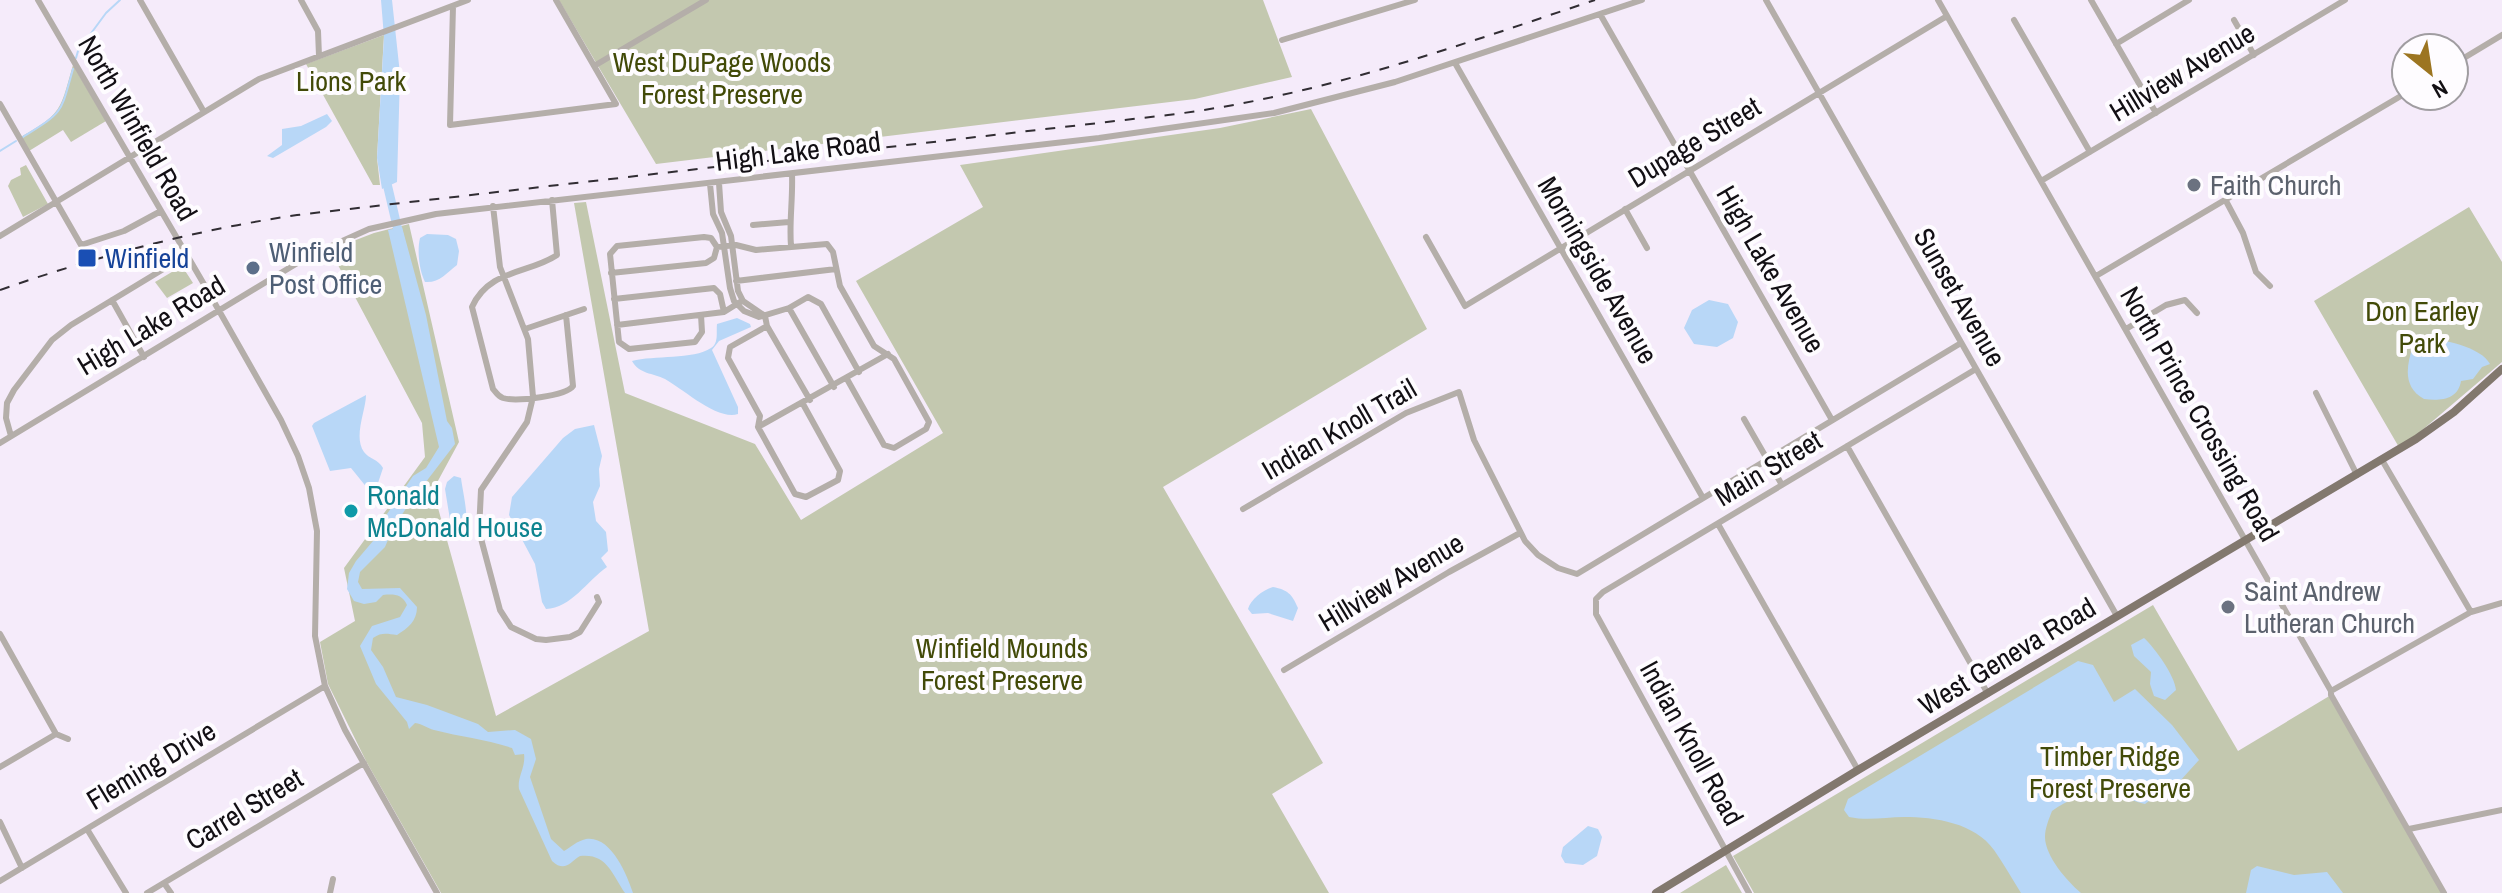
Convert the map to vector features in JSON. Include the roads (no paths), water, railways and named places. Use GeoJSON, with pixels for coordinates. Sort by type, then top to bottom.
{"type":"FeatureCollection","features":[{"type":"Feature","properties":{"kind":"main road","name":"West Geneva Road"},"geometry":{"type":"LineString","coordinates":[[1656,893],[2400,449],[2439,423],[2502,369]]}},
{"type":"Feature","properties":{"kind":"street","name":"North Winfield Road"},"geometry":{"type":"LineString","coordinates":[[38,0],[285,428],[309,488],[318,544],[315,636],[325,686],[437,893]]}},
{"type":"Feature","properties":{"kind":"street"},"geometry":{"type":"LineString","coordinates":[[140,0],[204,112]]}},
{"type":"Feature","properties":{"kind":"street"},"geometry":{"type":"LineString","coordinates":[[301,0],[318,31],[319,56]]}},
{"type":"Feature","properties":{"kind":"street"},"geometry":{"type":"LineString","coordinates":[[0,236],[259,79],[468,0]]}},
{"type":"Feature","properties":{"kind":"street"},"geometry":{"type":"LineString","coordinates":[[453,6],[450,125],[616,104],[556,0]]}},
{"type":"Feature","properties":{"kind":"street"},"geometry":{"type":"LineString","coordinates":[[594,66],[706,0]]}},
{"type":"Feature","properties":{"kind":"street"},"geometry":{"type":"LineString","coordinates":[[1282,40],[1415,0]]}},
{"type":"Feature","properties":{"kind":"street","name":"High Lake Road"},"geometry":{"type":"LineString","coordinates":[[0,443],[320,250],[386,224],[493,206],[719,183],[1243,119],[1331,100],[1455,63],[1642,0]]}},
{"type":"Feature","properties":{"kind":"street","name":"Sunset Avenue"},"geometry":{"type":"LineString","coordinates":[[1766,0],[2117,616]]}},
{"type":"Feature","properties":{"kind":"street","name":"North Prince Crossing Road"},"geometry":{"type":"LineString","coordinates":[[1938,0],[2444,893]]}},
{"type":"Feature","properties":{"kind":"street"},"geometry":{"type":"LineString","coordinates":[[2091,0],[2156,113]]}},
{"type":"Feature","properties":{"kind":"street"},"geometry":{"type":"LineString","coordinates":[[2116,44],[2189,0]]}},
{"type":"Feature","properties":{"kind":"street","name":"Hillview Avenue"},"geometry":{"type":"LineString","coordinates":[[2041,181],[2345,0]]}},
{"type":"Feature","properties":{"kind":"street","name":"High Lake Avenue"},"geometry":{"type":"LineString","coordinates":[[1600,14],[1832,420]]}},
{"type":"Feature","properties":{"kind":"street","name":"Dupage Street"},"geometry":{"type":"LineString","coordinates":[[1426,237],[1465,306],[1947,16]]}},
{"type":"Feature","properties":{"kind":"street"},"geometry":{"type":"LineString","coordinates":[[2014,20],[2090,152]]}},
{"type":"Feature","properties":{"kind":"street"},"geometry":{"type":"LineString","coordinates":[[2234,20],[2254,55]]}},
{"type":"Feature","properties":{"kind":"street"},"geometry":{"type":"LineString","coordinates":[[2470,54],[2502,35]]}},
{"type":"Feature","properties":{"kind":"street","name":"Morningside Avenue"},"geometry":{"type":"LineString","coordinates":[[1455,63],[1703,498]]}},
{"type":"Feature","properties":{"kind":"street"},"geometry":{"type":"LineString","coordinates":[[2096,276],[2390,103]]}},
{"type":"Feature","properties":{"kind":"street"},"geometry":{"type":"LineString","coordinates":[[0,104],[81,245],[124,231],[161,211]]}},
{"type":"Feature","properties":{"kind":"street"},"geometry":{"type":"LineString","coordinates":[[0,124],[9,119]]}},
{"type":"Feature","properties":{"kind":"street"},"geometry":{"type":"LineString","coordinates":[[791,246],[792,174]]}},
{"type":"Feature","properties":{"kind":"street"},"geometry":{"type":"LineString","coordinates":[[611,273],[706,263],[714,258],[724,246],[729,232],[722,217],[719,183]]}},
{"type":"Feature","properties":{"kind":"street"},"geometry":{"type":"LineString","coordinates":[[710,184],[713,214],[722,233],[730,288],[740,302],[750,314],[759,317],[789,308],[808,297],[821,304],[859,372]]}},
{"type":"Feature","properties":{"kind":"street"},"geometry":{"type":"LineString","coordinates":[[552,200],[557,255],[503,275],[477,297],[472,307],[496,393],[503,398],[533,397],[565,394],[573,386],[566,315]]}},
{"type":"Feature","properties":{"kind":"street"},"geometry":{"type":"LineString","coordinates":[[2226,201],[2243,233],[2256,272],[2270,286]]}},
{"type":"Feature","properties":{"kind":"street"},"geometry":{"type":"LineString","coordinates":[[493,206],[499,260],[529,348],[533,397],[527,422],[481,490],[479,531],[501,614],[511,627],[536,639],[566,638],[584,628],[599,602],[597,597]]}},
{"type":"Feature","properties":{"kind":"street"},"geometry":{"type":"LineString","coordinates":[[1625,209],[1647,248]]}},
{"type":"Feature","properties":{"kind":"street"},"geometry":{"type":"LineString","coordinates":[[753,225],[789,222]]}},
{"type":"Feature","properties":{"kind":"street"},"geometry":{"type":"LineString","coordinates":[[701,315],[702,332],[698,340],[626,348],[619,342],[610,254],[617,246],[704,237],[724,246],[756,250],[827,244],[833,252],[840,286],[874,346],[894,359],[929,422],[926,429],[894,448],[884,445],[847,379]]}},
{"type":"Feature","properties":{"kind":"street"},"geometry":{"type":"LineString","coordinates":[[724,246],[740,302]]}},
{"type":"Feature","properties":{"kind":"street"},"geometry":{"type":"LineString","coordinates":[[11,436],[6,418],[8,400],[52,340],[175,262],[184,250]]}},
{"type":"Feature","properties":{"kind":"street"},"geometry":{"type":"LineString","coordinates":[[175,262],[191,261]]}},
{"type":"Feature","properties":{"kind":"street"},"geometry":{"type":"LineString","coordinates":[[736,281],[836,269]]}},
{"type":"Feature","properties":{"kind":"street"},"geometry":{"type":"LineString","coordinates":[[614,299],[714,288],[720,294],[724,312]]}},
{"type":"Feature","properties":{"kind":"street"},"geometry":{"type":"LineString","coordinates":[[112,300],[144,357]]}},
{"type":"Feature","properties":{"kind":"street"},"geometry":{"type":"LineString","coordinates":[[2126,329],[2166,305],[2185,300],[2197,313]]}},
{"type":"Feature","properties":{"kind":"street"},"geometry":{"type":"LineString","coordinates":[[617,325],[724,312],[740,302]]}},
{"type":"Feature","properties":{"kind":"street"},"geometry":{"type":"LineString","coordinates":[[789,308],[834,387]]}},
{"type":"Feature","properties":{"kind":"street"},"geometry":{"type":"LineString","coordinates":[[525,329],[584,309]]}},
{"type":"Feature","properties":{"kind":"street"},"geometry":{"type":"LineString","coordinates":[[765,316],[767,326],[840,471],[838,480],[806,497],[795,494],[758,427],[760,416],[728,358],[730,347],[767,326]]}},
{"type":"Feature","properties":{"kind":"street","name":"Main Street"},"geometry":{"type":"LineString","coordinates":[[1520,533],[1538,555],[1558,568],[1577,574],[1961,343]]}},
{"type":"Feature","properties":{"kind":"street"},"geometry":{"type":"LineString","coordinates":[[758,427],[888,354]]}},
{"type":"Feature","properties":{"kind":"street","name":"Main Street"},"geometry":{"type":"LineString","coordinates":[[1596,614],[1594,604],[1603,592],[1976,369]]}},
{"type":"Feature","properties":{"kind":"street","name":"Indian Knoll Trail"},"geometry":{"type":"LineString","coordinates":[[1243,509],[1406,413],[1459,392],[1474,440],[1520,533]]}},
{"type":"Feature","properties":{"kind":"street"},"geometry":{"type":"LineString","coordinates":[[2316,393],[2357,475]]}},
{"type":"Feature","properties":{"kind":"street"},"geometry":{"type":"LineString","coordinates":[[0,397],[8,400]]}},
{"type":"Feature","properties":{"kind":"street"},"geometry":{"type":"LineString","coordinates":[[1744,419],[1782,485]]}},
{"type":"Feature","properties":{"kind":"street"},"geometry":{"type":"LineString","coordinates":[[1847,446],[1988,694]]}},
{"type":"Feature","properties":{"kind":"street"},"geometry":{"type":"LineString","coordinates":[[2382,460],[2471,612]]}},
{"type":"Feature","properties":{"kind":"street"},"geometry":{"type":"LineString","coordinates":[[1718,524],[1858,770]]}},
{"type":"Feature","properties":{"kind":"street","name":"Hillview Avenue"},"geometry":{"type":"LineString","coordinates":[[1284,670],[1520,533]]}},
{"type":"Feature","properties":{"kind":"street"},"geometry":{"type":"LineString","coordinates":[[2331,691],[2471,612],[2502,603]]}},
{"type":"Feature","properties":{"kind":"street","name":"Indian Knoll Road"},"geometry":{"type":"LineString","coordinates":[[1596,614],[1749,893]]}},
{"type":"Feature","properties":{"kind":"street"},"geometry":{"type":"LineString","coordinates":[[0,634],[56,734],[68,739]]}},
{"type":"Feature","properties":{"kind":"street","name":"Fleming Drive"},"geometry":{"type":"LineString","coordinates":[[0,881],[325,686]]}},
{"type":"Feature","properties":{"kind":"street"},"geometry":{"type":"LineString","coordinates":[[0,767],[56,734]]}},
{"type":"Feature","properties":{"kind":"street","name":"Carrel Street"},"geometry":{"type":"LineString","coordinates":[[147,893],[364,763]]}},
{"type":"Feature","properties":{"kind":"street"},"geometry":{"type":"LineString","coordinates":[[2409,829],[2502,810]]}},
{"type":"Feature","properties":{"kind":"street"},"geometry":{"type":"LineString","coordinates":[[0,822],[22,868]]}},
{"type":"Feature","properties":{"kind":"street"},"geometry":{"type":"LineString","coordinates":[[87,829],[126,893]]}},
{"type":"Feature","properties":{"kind":"street"},"geometry":{"type":"LineString","coordinates":[[330,893],[333,879]]}},
{"type":"Feature","properties":{"kind":"street"},"geometry":{"type":"LineString","coordinates":[[164,883],[171,893]]}},
{"type":"Feature","properties":{"kind":"water"},"geometry":{"type":"Polygon","coordinates":[[[381,0],[392,0],[400,74],[397,182],[382,189],[377,158],[384,37],[381,0]]]}},
{"type":"Feature","properties":{"kind":"water"},"geometry":{"type":"Polygon","coordinates":[[[327,114],[332,121],[326,127],[273,158],[267,156],[282,145],[282,129],[301,126],[327,114]]]}},
{"type":"Feature","properties":{"kind":"water"},"geometry":{"type":"Polygon","coordinates":[[[402,227],[426,315],[447,421],[452,428],[455,444],[409,504],[385,547],[360,572],[358,582],[362,589],[400,588],[417,607],[414,620],[408,627],[397,635],[382,634],[373,638],[371,650],[383,667],[396,697],[478,724],[488,732],[515,730],[531,739],[536,759],[530,777],[551,839],[564,851],[586,839],[603,843],[617,858],[633,893],[625,893],[608,866],[597,858],[580,856],[564,866],[552,861],[519,789],[524,754],[515,755],[512,748],[415,723],[409,729],[407,722],[376,684],[360,646],[372,626],[400,617],[407,605],[394,595],[383,595],[376,602],[364,604],[354,601],[347,589],[349,573],[379,534],[387,514],[413,476],[426,468],[439,447],[388,230],[402,227]]]}},
{"type":"Feature","properties":{"kind":"water"},"geometry":{"type":"Polygon","coordinates":[[[427,234],[448,235],[456,239],[459,251],[457,265],[430,282],[425,282],[420,266],[420,238],[427,234]]]}},
{"type":"Feature","properties":{"kind":"water"},"geometry":{"type":"Polygon","coordinates":[[[1709,300],[1728,304],[1738,322],[1733,338],[1717,347],[1694,344],[1684,328],[1692,310],[1709,300]]]}},
{"type":"Feature","properties":{"kind":"water"},"geometry":{"type":"Polygon","coordinates":[[[737,318],[751,327],[719,341],[712,350],[738,407],[738,414],[730,415],[711,409],[665,379],[638,368],[632,361],[703,352],[715,343],[717,324],[737,318]]]}},
{"type":"Feature","properties":{"kind":"water"},"geometry":{"type":"Polygon","coordinates":[[[2424,338],[2470,349],[2490,364],[2482,367],[2473,379],[2461,381],[2452,396],[2424,399],[2412,389],[2408,369],[2413,346],[2424,338]]]}},
{"type":"Feature","properties":{"kind":"water"},"geometry":{"type":"Polygon","coordinates":[[[366,395],[360,431],[361,446],[383,468],[378,483],[368,489],[351,468],[330,471],[312,426],[366,395]]]}},
{"type":"Feature","properties":{"kind":"water"},"geometry":{"type":"Polygon","coordinates":[[[594,425],[602,456],[600,486],[593,502],[596,521],[606,532],[608,551],[601,558],[607,567],[571,599],[546,609],[535,564],[509,515],[512,497],[563,438],[575,429],[594,425]]]}},
{"type":"Feature","properties":{"kind":"water"},"geometry":{"type":"Polygon","coordinates":[[[454,476],[461,478],[466,509],[466,525],[461,537],[452,532],[445,489],[454,476]]]}},
{"type":"Feature","properties":{"kind":"water"},"geometry":{"type":"Polygon","coordinates":[[[1273,587],[1286,591],[1294,599],[1298,608],[1293,621],[1268,613],[1252,614],[1248,609],[1258,595],[1273,587]]]}},
{"type":"Feature","properties":{"kind":"water"},"geometry":{"type":"Polygon","coordinates":[[[2144,638],[2164,662],[2175,684],[2176,690],[2165,700],[2154,696],[2150,684],[2151,672],[2134,656],[2131,645],[2144,638]]]}},
{"type":"Feature","properties":{"kind":"water"},"geometry":{"type":"Polygon","coordinates":[[[2078,661],[2093,665],[2114,702],[2135,689],[2172,725],[2199,760],[2170,792],[2157,795],[2145,804],[2114,793],[2098,792],[2073,799],[2052,811],[2045,834],[2046,844],[2063,875],[2081,893],[2021,893],[1986,841],[1954,823],[1916,817],[1856,818],[1849,817],[1844,810],[1848,799],[2078,661]]]}},
{"type":"Feature","properties":{"kind":"water"},"geometry":{"type":"Polygon","coordinates":[[[1588,826],[1598,829],[1602,837],[1597,856],[1583,865],[1565,863],[1561,856],[1563,847],[1588,826]]]}},
{"type":"Feature","properties":{"kind":"water"},"geometry":{"type":"Polygon","coordinates":[[[2257,866],[2294,875],[2327,872],[2343,893],[2246,893],[2251,870],[2257,866]]]}},
{"type":"Feature","properties":{"kind":"waterway"},"geometry":{"type":"LineString","coordinates":[[76,58],[106,13],[120,0]]}},
{"type":"Feature","properties":{"kind":"waterway"},"geometry":{"type":"LineString","coordinates":[[23,137],[58,110],[73,69]]}},
{"type":"Feature","properties":{"kind":"waterway"},"geometry":{"type":"LineString","coordinates":[[0,151],[16,141]]}},
{"type":"Feature","properties":{"kind":"waterway"},"geometry":{"type":"LineString","coordinates":[[385,175],[400,239]]}},
{"type":"Feature","properties":{"kind":"railway"},"geometry":{"type":"LineString","coordinates":[[0,290],[147,245],[297,215],[1223,107],[1384,68],[1595,0]]}},
{"type":"Feature","properties":{"kind":"place","name":"Faith Church"},"geometry":{"type":"Point","coordinates":[2194,185]}},
{"type":"Feature","properties":{"kind":"place","name":"Winfield"},"geometry":{"type":"Point","coordinates":[87,258]}},
{"type":"Feature","properties":{"kind":"place","name":"Winfield Post Office"},"geometry":{"type":"Point","coordinates":[253,268]}},
{"type":"Feature","properties":{"kind":"place","name":"Ronald McDonald House"},"geometry":{"type":"Point","coordinates":[351,511]}},
{"type":"Feature","properties":{"kind":"place","name":"Saint Andrew Lutheran Church"},"geometry":{"type":"Point","coordinates":[2228,607]}},
{"type":"Feature","properties":{"kind":"park label","name":"West DuPage Woods Forest Preserve"},"geometry":{"type":"Point","coordinates":[722,78]}},
{"type":"Feature","properties":{"kind":"park label","name":"Lions Park"},"geometry":{"type":"Point","coordinates":[351,81]}},
{"type":"Feature","properties":{"kind":"park label","name":"Don Earley Park"},"geometry":{"type":"Point","coordinates":[2422,327]}},
{"type":"Feature","properties":{"kind":"park label","name":"Winfield Mounds Forest Preserve"},"geometry":{"type":"Point","coordinates":[1002,664]}},
{"type":"Feature","properties":{"kind":"park label","name":"Timber Ridge Forest Preserve"},"geometry":{"type":"Point","coordinates":[2110,772]}}]}
